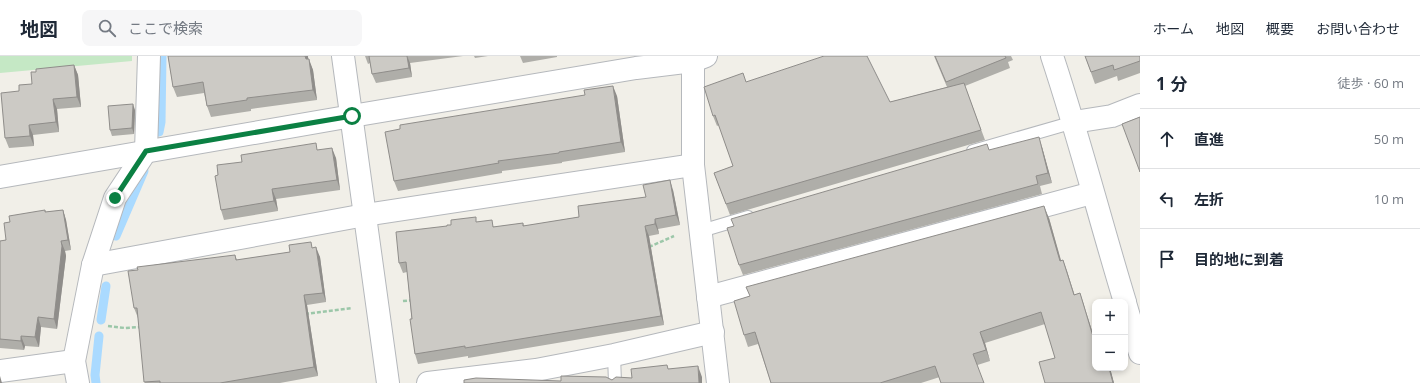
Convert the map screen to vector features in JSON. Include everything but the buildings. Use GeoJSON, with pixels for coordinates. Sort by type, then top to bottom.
{"type":"FeatureCollection","features":[{"type":"Feature","properties":{"kind":"street"},"geometry":{"type":"LineString","coordinates":[[78,383],[74,361],[93,265],[115,198],[146,151],[149,56]]}},
{"type":"Feature","properties":{"kind":"street"},"geometry":{"type":"LineString","coordinates":[[343,56],[388,383]]}},
{"type":"Feature","properties":{"kind":"street"},"geometry":{"type":"LineString","coordinates":[[1052,56],[1074,122],[1092,193],[1124,299]]}},
{"type":"Feature","properties":{"kind":"street"},"geometry":{"type":"LineString","coordinates":[[0,177],[352,116],[636,62],[699,58],[693,165],[718,383]]}},
{"type":"Feature","properties":{"kind":"street"},"geometry":{"type":"LineString","coordinates":[[1074,122],[1112,116],[1140,105]]}},
{"type":"Feature","properties":{"kind":"street"},"geometry":{"type":"LineString","coordinates":[[93,265],[365,215],[693,165]]}},
{"type":"Feature","properties":{"kind":"street"},"geometry":{"type":"LineString","coordinates":[[708,297],[1092,193]]}},
{"type":"Feature","properties":{"kind":"street"},"geometry":{"type":"LineString","coordinates":[[1128,312],[1140,353]]}},
{"type":"Feature","properties":{"kind":"street"},"geometry":{"type":"LineString","coordinates":[[436,382],[536,376],[614,355],[713,332]]}},
{"type":"Feature","properties":{"kind":"street"},"geometry":{"type":"LineString","coordinates":[[0,371],[74,361]]}},
{"type":"Feature","properties":{"kind":"lane"},"geometry":{"type":"LineString","coordinates":[[959,155],[1074,122]]}},
{"type":"Feature","properties":{"kind":"lane"},"geometry":{"type":"LineString","coordinates":[[701,231],[762,213]]}},
{"type":"Feature","properties":{"kind":"lane"},"geometry":{"type":"LineString","coordinates":[[614,355],[615,383]]}},
{"type":"Feature","properties":{"kind":"green space"},"geometry":{"type":"Polygon","coordinates":[[[0,56],[132,56],[132,61],[0,73],[0,56]]]}},
{"type":"Feature","properties":{"kind":"waterway"},"geometry":{"type":"LineString","coordinates":[[159,132],[161,122],[162,56]]}},
{"type":"Feature","properties":{"kind":"waterway"},"geometry":{"type":"LineString","coordinates":[[116,236],[144,171]]}},
{"type":"Feature","properties":{"kind":"waterway"},"geometry":{"type":"LineString","coordinates":[[101,320],[106,286]]}},
{"type":"Feature","properties":{"kind":"waterway"},"geometry":{"type":"LineString","coordinates":[[96,383],[95,375],[99,336]]}},
{"type":"Feature","properties":{"kind":"route"},"geometry":{"type":"LineString","coordinates":[[115,198],[146,151],[352,116]]}}]}
